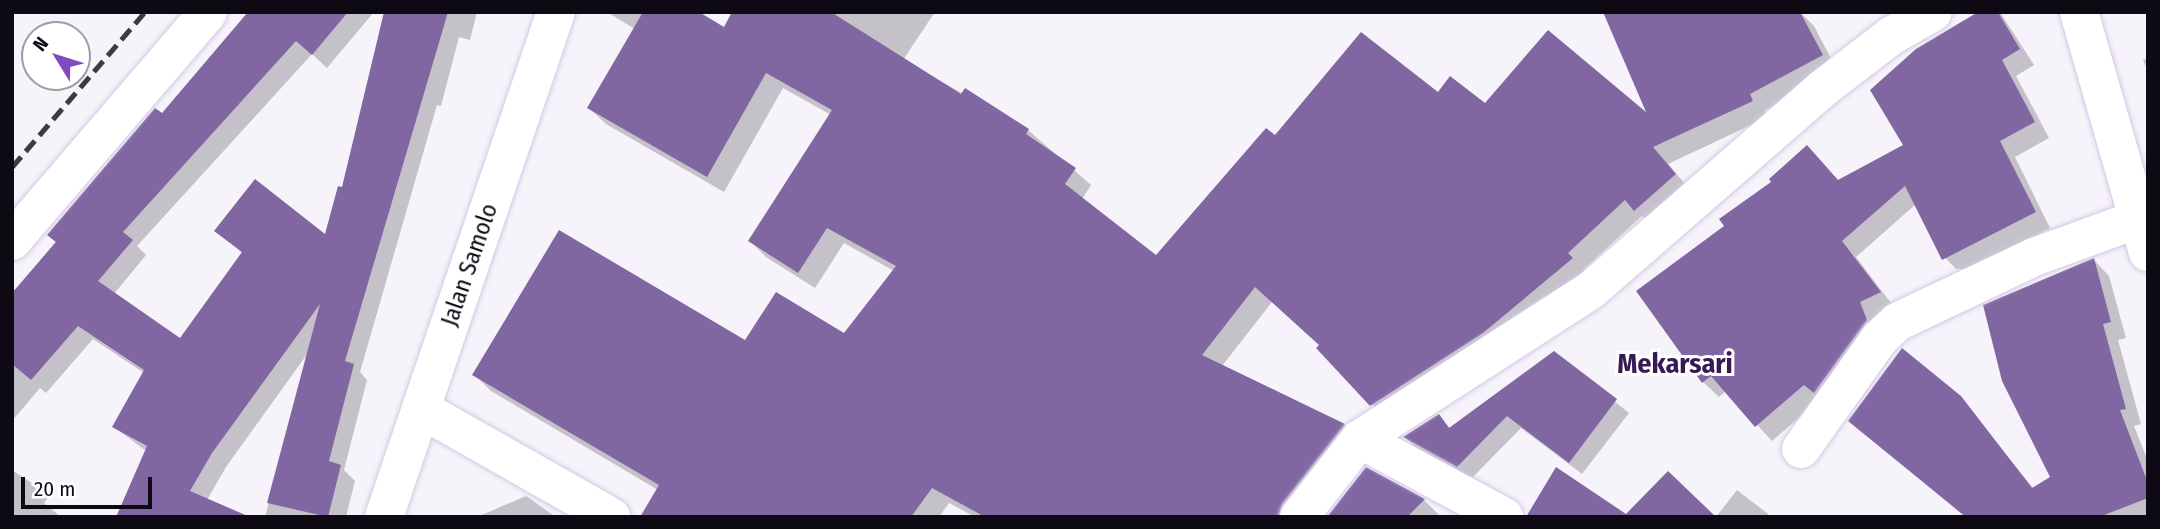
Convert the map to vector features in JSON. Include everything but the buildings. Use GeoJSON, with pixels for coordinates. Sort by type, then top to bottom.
{"type":"FeatureCollection","features":[{"type":"Feature","properties":{"kind":"street"},"geometry":{"type":"LineString","coordinates":[[12,241],[208,12]]}},
{"type":"Feature","properties":{"kind":"street","name":"Jalan Samolo"},"geometry":{"type":"LineString","coordinates":[[384,517],[556,12]]}},
{"type":"Feature","properties":{"kind":"street"},"geometry":{"type":"LineString","coordinates":[[1298,517],[1360,439],[1591,290],[1822,89],[1891,36],[1933,12]]}},
{"type":"Feature","properties":{"kind":"street"},"geometry":{"type":"LineString","coordinates":[[1801,449],[1880,338],[1896,322],[2034,257],[2143,236],[2079,12]]}},
{"type":"Feature","properties":{"kind":"street"},"geometry":{"type":"LineString","coordinates":[[421,409],[611,517]]}},
{"type":"Feature","properties":{"kind":"street"},"geometry":{"type":"LineString","coordinates":[[1360,439],[1504,517]]}},
{"type":"Feature","properties":{"kind":"railway"},"geometry":{"type":"LineString","coordinates":[[12,167],[145,12]]}},
{"type":"Feature","properties":{"kind":"district","name":"Mekarsari"},"geometry":{"type":"Point","coordinates":[1675,364]}}]}
